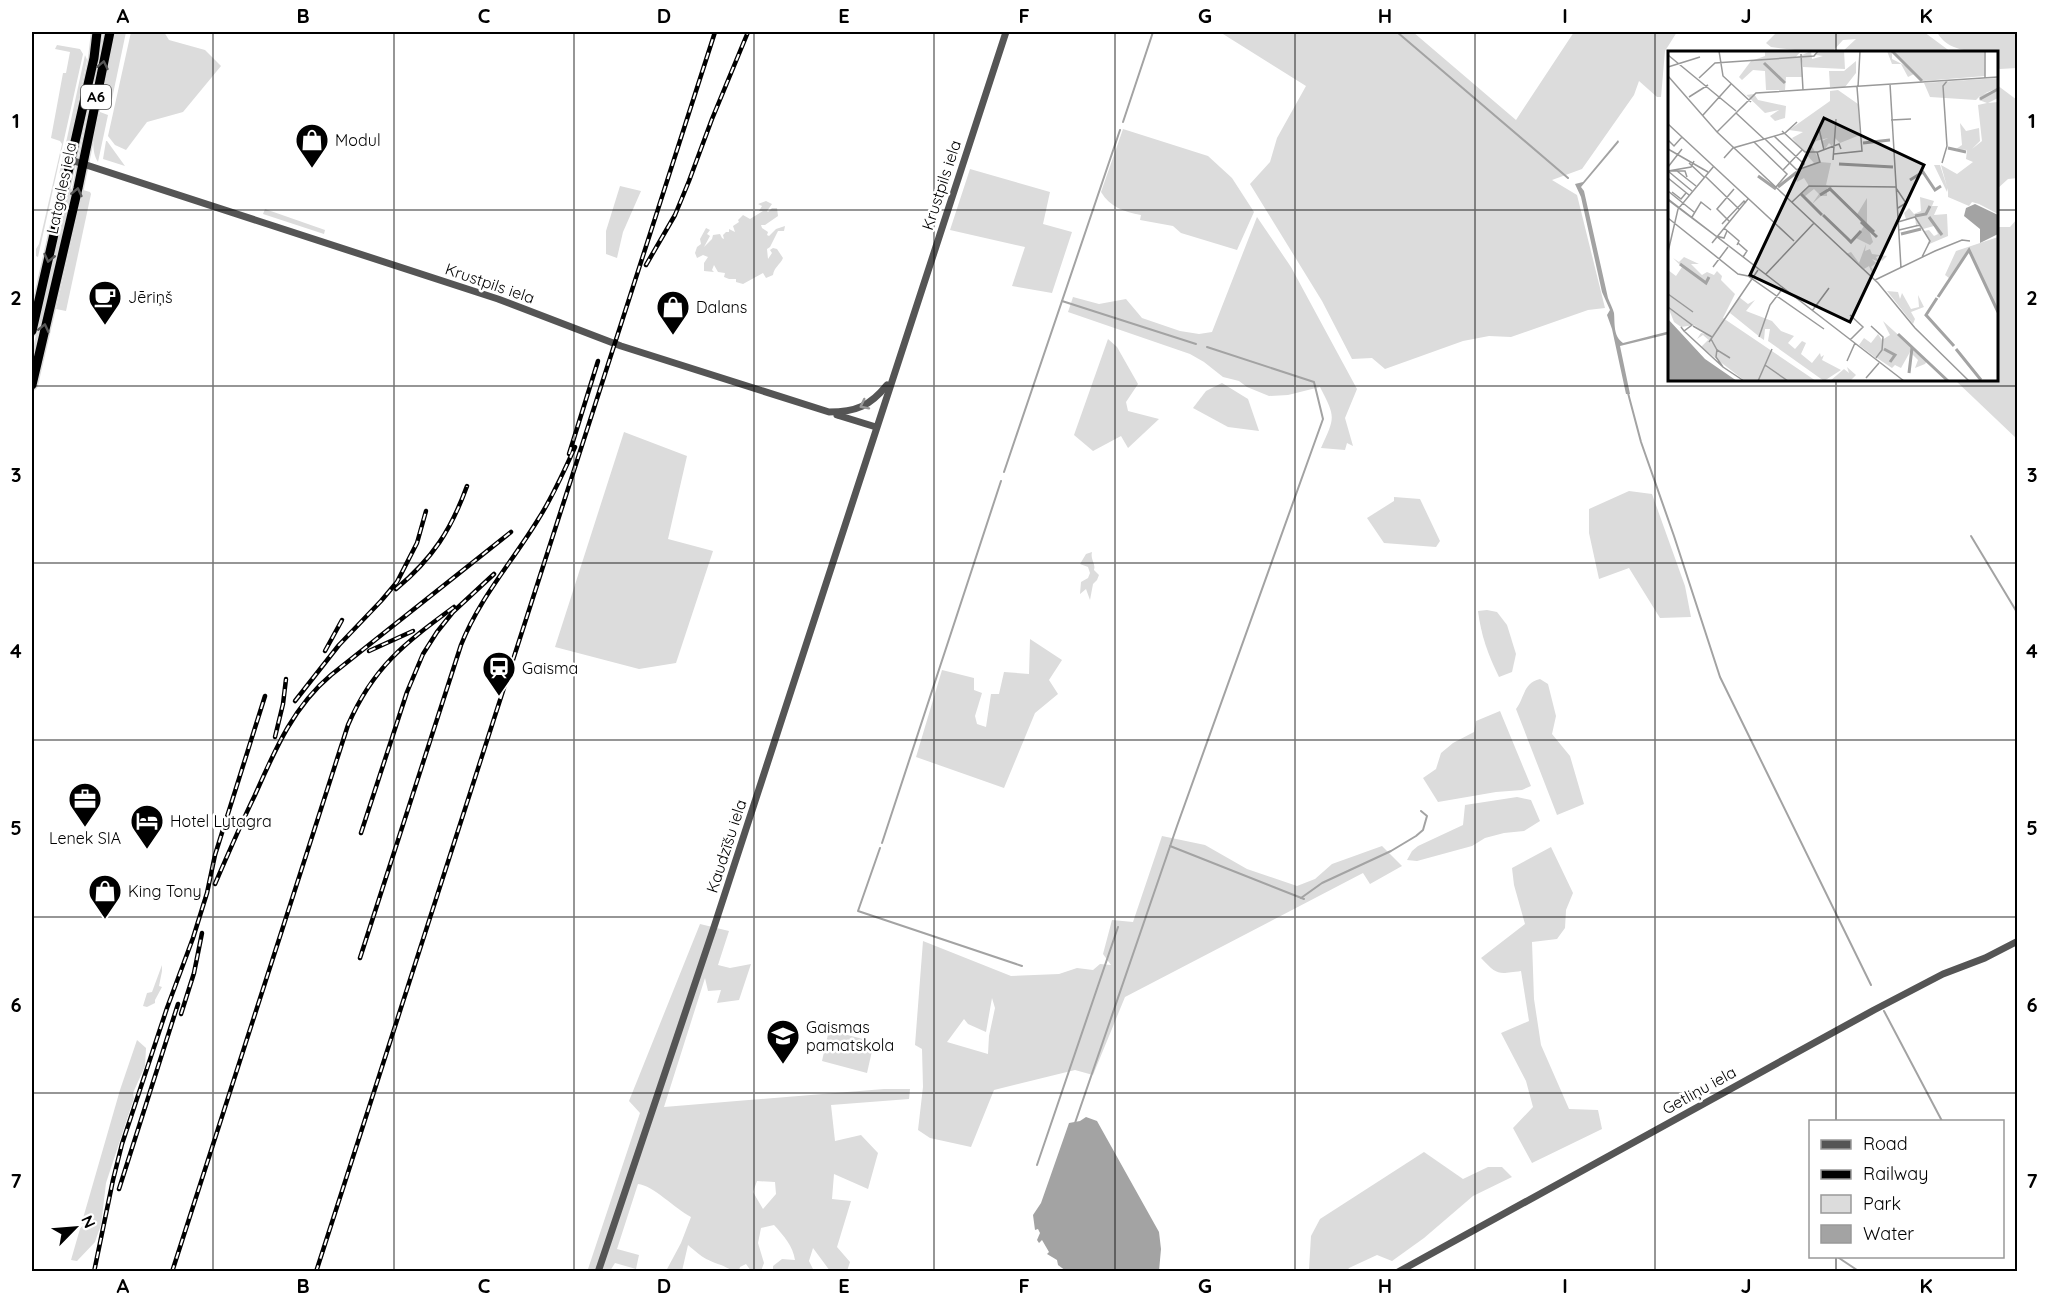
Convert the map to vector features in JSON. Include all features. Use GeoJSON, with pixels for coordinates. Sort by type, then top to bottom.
{"type":"FeatureCollection","features":[{"type":"Feature","properties":{"kind":"highway","name":"Latgales iela"},"geometry":{"type":"LineString","coordinates":[[32,331],[98,32]]}},
{"type":"Feature","properties":{"kind":"highway","name":"Latgales iela"},"geometry":{"type":"LineString","coordinates":[[32,385],[110,32]]}},
{"type":"Feature","properties":{"kind":"street","name":"Krustpils iela"},"geometry":{"type":"LineString","coordinates":[[876,427],[1006,32]]}},
{"type":"Feature","properties":{"kind":"street","name":"Krustpils iela"},"geometry":{"type":"LineString","coordinates":[[71,160],[498,299],[621,346],[829,412],[847,412],[863,406],[877,398],[891,381]]}},
{"type":"Feature","properties":{"kind":"street"},"geometry":{"type":"LineString","coordinates":[[829,412],[876,427]]}},
{"type":"Feature","properties":{"kind":"street","name":"Kaudzīšu iela"},"geometry":{"type":"LineString","coordinates":[[598,1272],[714,927],[876,427]]}},
{"type":"Feature","properties":{"kind":"street","name":"Getliņu iela"},"geometry":{"type":"LineString","coordinates":[[1398,1272],[1910,991],[2018,941]]}},
{"type":"Feature","properties":{"kind":"green space"},"geometry":{"type":"Polygon","coordinates":[[[116,32],[126,32],[112,99],[103,96],[116,32]]]}},
{"type":"Feature","properties":{"kind":"green space"},"geometry":{"type":"Polygon","coordinates":[[[131,32],[164,32],[169,40],[205,50],[221,66],[183,112],[147,122],[126,150],[115,145],[108,136],[131,32]]]}},
{"type":"Feature","properties":{"kind":"green space"},"geometry":{"type":"Polygon","coordinates":[[[1229,32],[1413,32],[1516,120],[1574,32],[1677,32],[1665,51],[1661,97],[1657,97],[1639,81],[1634,95],[1582,169],[1552,180],[1577,195],[1605,308],[1588,310],[1511,337],[1489,336],[1463,341],[1385,369],[1372,358],[1352,359],[1322,301],[1250,184],[1270,162],[1277,138],[1306,86],[1223,34],[1229,32]]]}},
{"type":"Feature","properties":{"kind":"green space"},"geometry":{"type":"Polygon","coordinates":[[[1772,32],[1924,32],[1950,51],[1843,51],[1856,39],[1843,40],[1833,51],[1794,51],[1771,47],[1766,43],[1776,33],[1772,32]]]}},
{"type":"Feature","properties":{"kind":"green space"},"geometry":{"type":"Polygon","coordinates":[[[1937,32],[2017,32],[2017,68],[1998,68],[1998,51],[1963,50],[1955,48],[1942,39],[1937,32]]]}},
{"type":"Feature","properties":{"kind":"green space"},"geometry":{"type":"Polygon","coordinates":[[[57,45],[80,49],[83,54],[38,257],[36,249],[62,144],[51,138],[63,73],[66,73],[70,52],[55,49],[57,45]]]}},
{"type":"Feature","properties":{"kind":"green space"},"geometry":{"type":"Polygon","coordinates":[[[85,55],[87,60],[62,178],[59,175],[85,55]]]}},
{"type":"Feature","properties":{"kind":"green space"},"geometry":{"type":"Polygon","coordinates":[[[1998,86],[2017,100],[2018,178],[2008,179],[1998,188],[1998,86]]]}},
{"type":"Feature","properties":{"kind":"green space"},"geometry":{"type":"Polygon","coordinates":[[[100,112],[108,115],[98,162],[93,144],[100,112]]]}},
{"type":"Feature","properties":{"kind":"green space"},"geometry":{"type":"Polygon","coordinates":[[[1123,129],[1208,156],[1232,178],[1254,212],[1237,250],[1181,233],[1173,226],[1140,220],[1141,215],[1123,210],[1109,201],[1101,192],[1123,129]]]}},
{"type":"Feature","properties":{"kind":"green space"},"geometry":{"type":"Polygon","coordinates":[[[107,141],[125,166],[103,159],[107,141]]]}},
{"type":"Feature","properties":{"kind":"green space"},"geometry":{"type":"Polygon","coordinates":[[[970,169],[1050,192],[1043,224],[1072,232],[1052,293],[1012,286],[1025,247],[950,230],[970,169]]]}},
{"type":"Feature","properties":{"kind":"green space"},"geometry":{"type":"Polygon","coordinates":[[[620,186],[641,191],[623,232],[617,258],[606,254],[606,231],[620,186]]]}},
{"type":"Feature","properties":{"kind":"green space"},"geometry":{"type":"Polygon","coordinates":[[[68,188],[72,189],[32,367],[32,353],[68,188]]]}},
{"type":"Feature","properties":{"kind":"green space"},"geometry":{"type":"Polygon","coordinates":[[[83,190],[91,194],[66,311],[56,309],[83,190]]]}},
{"type":"Feature","properties":{"kind":"green space"},"geometry":{"type":"Polygon","coordinates":[[[766,201],[772,204],[767,211],[777,208],[778,216],[765,225],[761,225],[768,232],[767,235],[785,226],[784,231],[778,231],[767,249],[768,259],[772,253],[770,250],[773,248],[777,249],[783,258],[773,275],[766,278],[763,273],[743,284],[736,282],[736,279],[724,277],[725,273],[718,272],[714,265],[712,270],[714,272],[704,271],[704,263],[708,257],[703,255],[697,258],[695,253],[701,244],[700,239],[706,228],[710,230],[707,234],[710,236],[704,247],[713,235],[720,234],[724,239],[723,235],[729,232],[729,229],[735,232],[733,226],[743,215],[750,219],[763,211],[759,211],[762,206],[758,204],[766,201]]]}},
{"type":"Feature","properties":{"kind":"green space"},"geometry":{"type":"Polygon","coordinates":[[[265,209],[325,230],[324,234],[263,214],[265,209]]]}},
{"type":"Feature","properties":{"kind":"green space"},"geometry":{"type":"Polygon","coordinates":[[[1257,217],[1291,267],[1357,389],[1345,418],[1353,446],[1347,443],[1345,450],[1321,448],[1332,418],[1329,405],[1320,387],[1288,395],[1269,396],[1239,381],[1223,377],[1190,354],[1068,312],[1073,297],[1099,304],[1126,299],[1142,318],[1180,331],[1199,334],[1212,332],[1257,217]]]}},
{"type":"Feature","properties":{"kind":"green space"},"geometry":{"type":"Polygon","coordinates":[[[2017,219],[2017,439],[1956,381],[1998,381],[1998,227],[2010,227],[2017,219]]]}},
{"type":"Feature","properties":{"kind":"green space"},"geometry":{"type":"Polygon","coordinates":[[[1108,339],[1117,347],[1138,384],[1126,402],[1128,411],[1159,419],[1128,448],[1121,436],[1093,451],[1074,435],[1108,339]]]}},
{"type":"Feature","properties":{"kind":"green space"},"geometry":{"type":"Polygon","coordinates":[[[1222,383],[1248,399],[1259,431],[1228,427],[1193,408],[1206,391],[1222,383]]]}},
{"type":"Feature","properties":{"kind":"green space"},"geometry":{"type":"Polygon","coordinates":[[[624,432],[687,456],[668,539],[713,551],[676,663],[639,669],[555,647],[624,432]]]}},
{"type":"Feature","properties":{"kind":"green space"},"geometry":{"type":"Polygon","coordinates":[[[1629,491],[1652,494],[1685,586],[1691,617],[1660,618],[1629,568],[1599,579],[1589,533],[1589,509],[1629,491]]]}},
{"type":"Feature","properties":{"kind":"green space"},"geometry":{"type":"Polygon","coordinates":[[[1394,497],[1420,499],[1440,541],[1436,547],[1384,543],[1367,518],[1394,501],[1394,497]]]}},
{"type":"Feature","properties":{"kind":"green space"},"geometry":{"type":"Polygon","coordinates":[[[1092,552],[1094,570],[1099,575],[1093,584],[1090,600],[1086,589],[1080,594],[1081,582],[1088,578],[1090,573],[1088,567],[1080,564],[1086,554],[1092,552]]]}},
{"type":"Feature","properties":{"kind":"green space"},"geometry":{"type":"Polygon","coordinates":[[[1478,611],[1497,612],[1507,625],[1516,654],[1512,672],[1499,677],[1479,620],[1478,611]]]}},
{"type":"Feature","properties":{"kind":"green space"},"geometry":{"type":"Polygon","coordinates":[[[1030,639],[1062,660],[1049,680],[1058,694],[1035,713],[1004,788],[916,757],[942,670],[974,678],[974,690],[982,693],[975,716],[977,724],[986,727],[991,694],[999,694],[1004,672],[1029,674],[1030,639]]]}},
{"type":"Feature","properties":{"kind":"green space"},"geometry":{"type":"Polygon","coordinates":[[[1540,679],[1548,684],[1556,716],[1552,734],[1570,756],[1584,804],[1557,815],[1516,709],[1527,687],[1540,679]]]}},
{"type":"Feature","properties":{"kind":"green space"},"geometry":{"type":"Polygon","coordinates":[[[1500,711],[1531,786],[1522,790],[1438,802],[1423,778],[1436,769],[1441,753],[1453,743],[1474,732],[1476,721],[1500,711]]]}},
{"type":"Feature","properties":{"kind":"green space"},"geometry":{"type":"Polygon","coordinates":[[[1517,797],[1531,800],[1540,821],[1524,831],[1485,838],[1472,846],[1417,861],[1407,860],[1418,846],[1463,825],[1465,805],[1517,797]]]}},
{"type":"Feature","properties":{"kind":"green space"},"geometry":{"type":"Polygon","coordinates":[[[1162,836],[1205,845],[1247,869],[1297,886],[1315,879],[1332,864],[1382,846],[1402,866],[1370,884],[1363,873],[1125,997],[1093,1075],[1075,1070],[994,1090],[971,1147],[930,1138],[918,1130],[923,1087],[922,1049],[915,1045],[923,941],[1011,976],[1059,974],[1077,968],[1093,970],[1100,964],[1111,965],[1103,954],[1112,920],[1133,922],[1162,836]],[[992,998],[986,1032],[968,1024],[964,1019],[947,1042],[988,1054],[995,1008],[992,998]]]}},
{"type":"Feature","properties":{"kind":"green space"},"geometry":{"type":"Polygon","coordinates":[[[1551,847],[1573,893],[1566,910],[1565,928],[1557,939],[1532,942],[1534,999],[1541,1045],[1569,1109],[1598,1110],[1602,1129],[1532,1163],[1513,1128],[1533,1107],[1526,1081],[1501,1033],[1529,1021],[1521,971],[1507,973],[1495,971],[1481,958],[1525,924],[1514,885],[1512,868],[1551,847]]]}},
{"type":"Feature","properties":{"kind":"green space"},"geometry":{"type":"Polygon","coordinates":[[[700,924],[729,931],[718,965],[730,968],[751,964],[739,1000],[717,1003],[721,990],[708,991],[705,978],[664,1107],[884,1089],[910,1089],[909,1099],[831,1105],[835,1141],[861,1135],[878,1153],[868,1189],[834,1174],[832,1199],[851,1201],[837,1247],[850,1262],[847,1271],[830,1271],[813,1248],[809,1261],[814,1271],[773,1271],[773,1266],[782,1259],[795,1260],[785,1237],[774,1225],[761,1228],[758,1243],[764,1263],[761,1271],[751,1271],[746,1264],[740,1267],[739,1271],[732,1270],[707,1259],[688,1245],[682,1271],[666,1271],[681,1243],[691,1217],[650,1188],[638,1184],[617,1249],[639,1255],[636,1269],[615,1263],[610,1271],[587,1272],[640,1113],[629,1101],[700,924]],[[757,1181],[753,1192],[763,1209],[776,1194],[775,1182],[757,1181]]]}},
{"type":"Feature","properties":{"kind":"green space"},"geometry":{"type":"Polygon","coordinates":[[[162,965],[159,986],[162,987],[155,1003],[147,1007],[143,1006],[147,993],[152,992],[162,965]]]}},
{"type":"Feature","properties":{"kind":"green space"},"geometry":{"type":"Polygon","coordinates":[[[829,1030],[874,1042],[867,1073],[822,1061],[829,1030]]]}},
{"type":"Feature","properties":{"kind":"green space"},"geometry":{"type":"Polygon","coordinates":[[[137,1040],[146,1048],[145,1066],[133,1093],[134,1098],[106,1183],[101,1225],[95,1242],[77,1261],[71,1260],[120,1090],[137,1040]]]}},
{"type":"Feature","properties":{"kind":"green space"},"geometry":{"type":"Polygon","coordinates":[[[1424,1152],[1463,1179],[1488,1167],[1502,1167],[1512,1177],[1473,1196],[1424,1238],[1392,1261],[1377,1255],[1347,1271],[1311,1271],[1309,1269],[1311,1236],[1320,1219],[1424,1152]]]}},
{"type":"Feature","properties":{"kind":"water"},"geometry":{"type":"Polygon","coordinates":[[[1618,140],[1619,142],[1581,187],[1584,191],[1608,298],[1614,313],[1616,333],[1623,343],[1668,332],[1668,334],[1620,346],[1630,394],[1626,394],[1607,315],[1610,310],[1602,292],[1581,197],[1575,184],[1583,182],[1618,140]]]}},
{"type":"Feature","properties":{"kind":"water"},"geometry":{"type":"Polygon","coordinates":[[[1086,1117],[1097,1121],[1159,1232],[1161,1249],[1159,1271],[1066,1271],[1058,1265],[1057,1260],[1047,1254],[1049,1252],[1042,1240],[1039,1243],[1037,1240],[1040,1233],[1038,1229],[1035,1230],[1033,1215],[1041,1203],[1069,1123],[1086,1117]]]}},
{"type":"Feature","properties":{"kind":"waterway"},"geometry":{"type":"LineString","coordinates":[[1123,122],[1153,32]]}},
{"type":"Feature","properties":{"kind":"waterway"},"geometry":{"type":"LineString","coordinates":[[1397,32],[1568,178]]}},
{"type":"Feature","properties":{"kind":"waterway"},"geometry":{"type":"LineString","coordinates":[[1004,472],[1120,130]]}},
{"type":"Feature","properties":{"kind":"waterway"},"geometry":{"type":"LineString","coordinates":[[1062,301],[1196,344]]}},
{"type":"Feature","properties":{"kind":"waterway"},"geometry":{"type":"LineString","coordinates":[[1075,1123],[1177,826],[1323,419],[1314,382],[1207,347]]}},
{"type":"Feature","properties":{"kind":"waterway"},"geometry":{"type":"LineString","coordinates":[[1628,393],[1641,442],[1720,677],[1871,985]]}},
{"type":"Feature","properties":{"kind":"waterway"},"geometry":{"type":"LineString","coordinates":[[882,843],[1001,481]]}},
{"type":"Feature","properties":{"kind":"waterway"},"geometry":{"type":"LineString","coordinates":[[1971,536],[2018,614]]}},
{"type":"Feature","properties":{"kind":"waterway"},"geometry":{"type":"LineString","coordinates":[[1301,898],[1322,883],[1391,851],[1416,836],[1423,830],[1427,816],[1421,811]]}},
{"type":"Feature","properties":{"kind":"waterway"},"geometry":{"type":"LineString","coordinates":[[1170,846],[1304,899]]}},
{"type":"Feature","properties":{"kind":"waterway"},"geometry":{"type":"LineString","coordinates":[[880,848],[858,911],[1022,966]]}},
{"type":"Feature","properties":{"kind":"waterway"},"geometry":{"type":"LineString","coordinates":[[1037,1165],[1118,927]]}},
{"type":"Feature","properties":{"kind":"waterway"},"geometry":{"type":"LineString","coordinates":[[1884,1011],[1941,1120]]}},
{"type":"Feature","properties":{"kind":"waterway"},"geometry":{"type":"LineString","coordinates":[[1839,1258],[1860,1272]]}},
{"type":"Feature","properties":{"kind":"railway"},"geometry":{"type":"LineString","coordinates":[[316,1272],[715,32]]}},
{"type":"Feature","properties":{"kind":"railway"},"geometry":{"type":"LineString","coordinates":[[646,265],[675,215],[748,32]]}},
{"type":"Feature","properties":{"kind":"railway"},"geometry":{"type":"LineString","coordinates":[[569,454],[598,361]]}},
{"type":"Feature","properties":{"kind":"railway"},"geometry":{"type":"LineString","coordinates":[[360,958],[461,645],[487,595],[544,510],[575,447]]}},
{"type":"Feature","properties":{"kind":"railway"},"geometry":{"type":"LineString","coordinates":[[396,589],[431,554],[447,530],[467,486]]}},
{"type":"Feature","properties":{"kind":"railway"},"geometry":{"type":"LineString","coordinates":[[295,701],[339,645],[397,582],[417,543],[426,511]]}},
{"type":"Feature","properties":{"kind":"railway"},"geometry":{"type":"LineString","coordinates":[[215,884],[278,746],[306,701],[331,675],[511,532]]}},
{"type":"Feature","properties":{"kind":"railway"},"geometry":{"type":"LineString","coordinates":[[361,833],[407,692],[423,654],[453,612],[494,574]]}},
{"type":"Feature","properties":{"kind":"railway"},"geometry":{"type":"LineString","coordinates":[[172,1272],[348,725],[368,687],[392,658],[420,632],[454,607]]}},
{"type":"Feature","properties":{"kind":"railway"},"geometry":{"type":"LineString","coordinates":[[325,651],[342,620]]}},
{"type":"Feature","properties":{"kind":"railway"},"geometry":{"type":"LineString","coordinates":[[369,651],[413,631]]}},
{"type":"Feature","properties":{"kind":"railway"},"geometry":{"type":"LineString","coordinates":[[275,737],[286,679]]}},
{"type":"Feature","properties":{"kind":"railway"},"geometry":{"type":"LineString","coordinates":[[94,1272],[122,1144],[193,938],[207,893],[215,855],[265,696]]}},
{"type":"Feature","properties":{"kind":"railway"},"geometry":{"type":"LineString","coordinates":[[181,1014],[194,973],[202,933]]}},
{"type":"Feature","properties":{"kind":"railway"},"geometry":{"type":"LineString","coordinates":[[119,1189],[178,1004]]}},
{"type":"Feature","properties":{"kind":"place","name":"Modul"},"geometry":{"type":"Point","coordinates":[312,169]}},
{"type":"Feature","properties":{"kind":"place","name":"Jēriņš"},"geometry":{"type":"Point","coordinates":[105,326]}},
{"type":"Feature","properties":{"kind":"place","name":"Dalans"},"geometry":{"type":"Point","coordinates":[673,336]}},
{"type":"Feature","properties":{"kind":"place","name":"Gaisma"},"geometry":{"type":"Point","coordinates":[499,697]}},
{"type":"Feature","properties":{"kind":"place","name":"Lenek SIA"},"geometry":{"type":"Point","coordinates":[85,828]}},
{"type":"Feature","properties":{"kind":"place","name":"Hotel Lytagra"},"geometry":{"type":"Point","coordinates":[147,850]}},
{"type":"Feature","properties":{"kind":"place","name":"King Tony"},"geometry":{"type":"Point","coordinates":[105,920]}},
{"type":"Feature","properties":{"kind":"place","name":"Gaismas pamatskola"},"geometry":{"type":"Point","coordinates":[783,1065]}}]}
